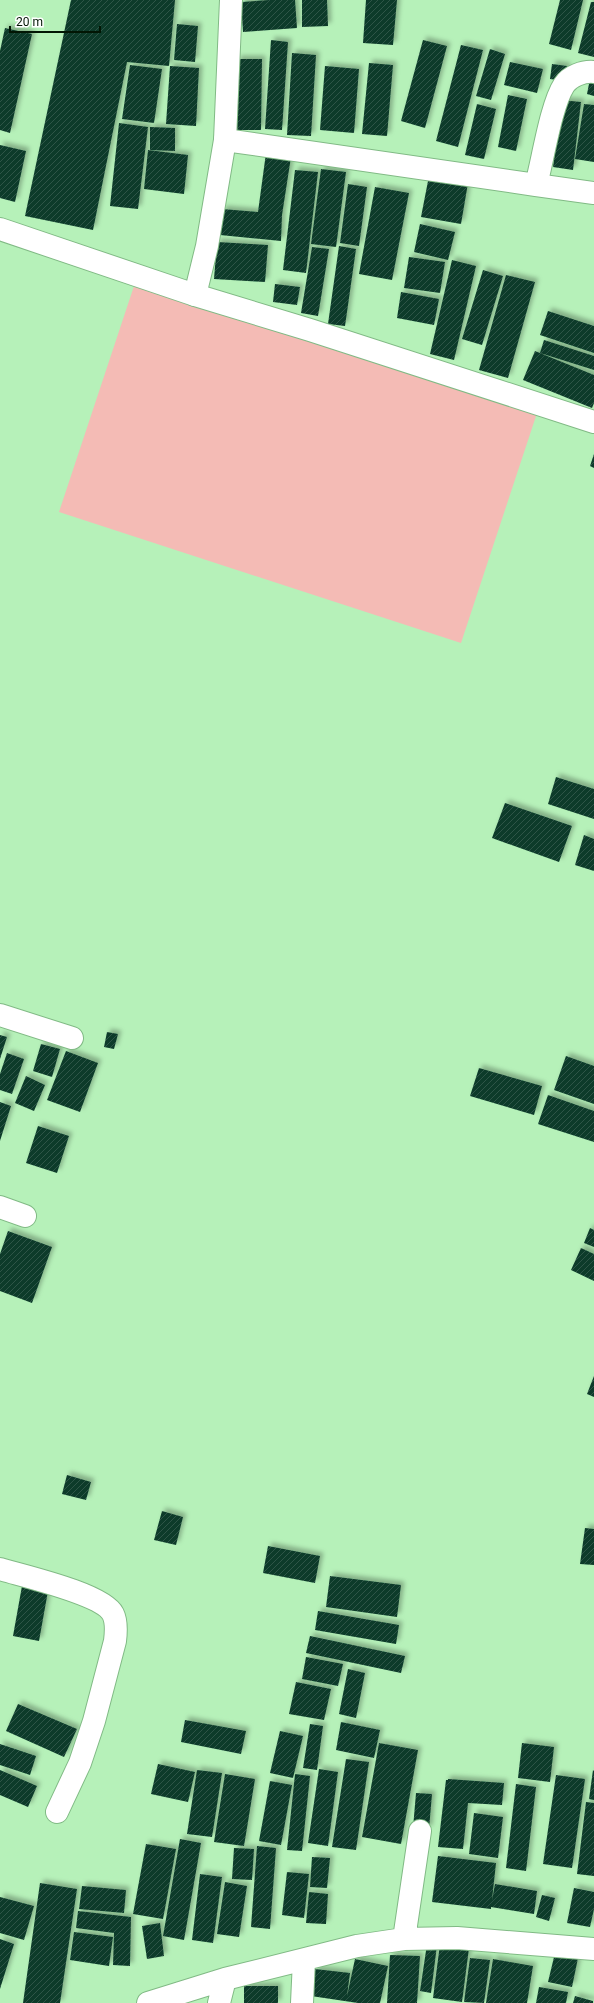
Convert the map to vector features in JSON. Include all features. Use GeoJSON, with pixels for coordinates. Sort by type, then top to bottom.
{"type":"FeatureCollection","features":[{"type":"Feature","properties":{"kind":"street"},"geometry":{"type":"LineString","coordinates":[[195,295],[207,246],[225,140],[231,0]]}},
{"type":"Feature","properties":{"kind":"street"},"geometry":{"type":"LineString","coordinates":[[536,185],[556,102],[565,84],[577,74],[594,72]]}},
{"type":"Feature","properties":{"kind":"street"},"geometry":{"type":"LineString","coordinates":[[225,140],[594,193]]}},
{"type":"Feature","properties":{"kind":"street"},"geometry":{"type":"LineString","coordinates":[[0,229],[195,295],[310,330],[594,422]]}},
{"type":"Feature","properties":{"kind":"street"},"geometry":{"type":"LineString","coordinates":[[0,1015],[72,1038]]}},
{"type":"Feature","properties":{"kind":"street"},"geometry":{"type":"LineString","coordinates":[[0,1207],[25,1216]]}},
{"type":"Feature","properties":{"kind":"street"},"geometry":{"type":"LineString","coordinates":[[0,1569],[87,1596],[104,1604],[113,1614],[116,1629],[115,1641],[94,1721],[80,1763],[57,1812]]}},
{"type":"Feature","properties":{"kind":"street"},"geometry":{"type":"LineString","coordinates":[[404,1939],[420,1831]]}},
{"type":"Feature","properties":{"kind":"street"},"geometry":{"type":"LineString","coordinates":[[148,2003],[225,1978],[357,1946],[404,1939],[457,1938],[594,1950]]}},
{"type":"Feature","properties":{"kind":"street"},"geometry":{"type":"LineString","coordinates":[[302,2003],[304,1960]]}},
{"type":"Feature","properties":{"kind":"street"},"geometry":{"type":"LineString","coordinates":[[219,2003],[225,1978]]}},
{"type":"Feature","properties":{"kind":"shaded area"},"geometry":{"type":"Polygon","coordinates":[[[137,277],[539,407],[461,643],[59,512],[137,277]]]}},
{"type":"Feature","properties":{"kind":"building"},"geometry":{"type":"Polygon","coordinates":[[[71,0],[175,0],[169,66],[127,62],[93,230],[25,216],[71,0]]]}},
{"type":"Feature","properties":{"kind":"building"},"geometry":{"type":"Polygon","coordinates":[[[295,0],[297,28],[243,32],[241,2],[295,0]]]}},
{"type":"Feature","properties":{"kind":"building"},"geometry":{"type":"Polygon","coordinates":[[[302,0],[327,0],[328,26],[302,27],[302,0]]]}},
{"type":"Feature","properties":{"kind":"building"},"geometry":{"type":"Polygon","coordinates":[[[366,0],[397,0],[393,45],[363,43],[366,0]]]}},
{"type":"Feature","properties":{"kind":"building"},"geometry":{"type":"Polygon","coordinates":[[[560,0],[583,0],[571,50],[549,44],[560,0]]]}},
{"type":"Feature","properties":{"kind":"building"},"geometry":{"type":"Polygon","coordinates":[[[591,2],[594,2],[594,57],[578,53],[591,2]]]}},
{"type":"Feature","properties":{"kind":"building"},"geometry":{"type":"Polygon","coordinates":[[[177,24],[198,26],[195,62],[174,60],[177,24]]]}},
{"type":"Feature","properties":{"kind":"building"},"geometry":{"type":"Polygon","coordinates":[[[5,28],[32,34],[10,133],[0,130],[0,51],[5,28]]]}},
{"type":"Feature","properties":{"kind":"building"},"geometry":{"type":"Polygon","coordinates":[[[271,40],[288,42],[282,130],[265,129],[271,40]]]}},
{"type":"Feature","properties":{"kind":"building"},"geometry":{"type":"Polygon","coordinates":[[[423,40],[447,46],[425,128],[401,121],[423,40]]]}},
{"type":"Feature","properties":{"kind":"building"},"geometry":{"type":"Polygon","coordinates":[[[461,45],[483,50],[458,147],[436,141],[461,45]]]}},
{"type":"Feature","properties":{"kind":"building"},"geometry":{"type":"Polygon","coordinates":[[[490,49],[505,54],[491,100],[476,96],[490,49]]]}},
{"type":"Feature","properties":{"kind":"building"},"geometry":{"type":"Polygon","coordinates":[[[292,53],[316,55],[311,136],[287,135],[292,53]]]}},
{"type":"Feature","properties":{"kind":"building"},"geometry":{"type":"Polygon","coordinates":[[[237,59],[262,59],[261,130],[236,130],[237,59]]]}},
{"type":"Feature","properties":{"kind":"building"},"geometry":{"type":"Polygon","coordinates":[[[510,62],[543,69],[537,93],[504,85],[510,62]]]}},
{"type":"Feature","properties":{"kind":"building"},"geometry":{"type":"Polygon","coordinates":[[[369,63],[393,65],[387,136],[362,134],[369,63]]]}},
{"type":"Feature","properties":{"kind":"building"},"geometry":{"type":"Polygon","coordinates":[[[552,64],[567,66],[565,81],[550,79],[552,64]]]}},
{"type":"Feature","properties":{"kind":"building"},"geometry":{"type":"Polygon","coordinates":[[[130,65],[162,69],[154,123],[122,119],[130,65]]]}},
{"type":"Feature","properties":{"kind":"building"},"geometry":{"type":"Polygon","coordinates":[[[170,66],[199,68],[196,126],[166,124],[170,66]]]}},
{"type":"Feature","properties":{"kind":"building"},"geometry":{"type":"Polygon","coordinates":[[[325,66],[359,69],[354,133],[320,130],[325,66]]]}},
{"type":"Feature","properties":{"kind":"building"},"geometry":{"type":"Polygon","coordinates":[[[591,74],[594,75],[594,96],[587,94],[591,74]]]}},
{"type":"Feature","properties":{"kind":"building"},"geometry":{"type":"Polygon","coordinates":[[[508,95],[527,99],[516,151],[498,147],[508,95]]]}},
{"type":"Feature","properties":{"kind":"building"},"geometry":{"type":"Polygon","coordinates":[[[561,100],[581,102],[573,170],[553,167],[561,100]]]}},
{"type":"Feature","properties":{"kind":"building"},"geometry":{"type":"Polygon","coordinates":[[[477,104],[496,109],[484,159],[465,155],[477,104]]]}},
{"type":"Feature","properties":{"kind":"building"},"geometry":{"type":"Polygon","coordinates":[[[584,104],[594,105],[594,162],[575,159],[584,104]]]}},
{"type":"Feature","properties":{"kind":"building"},"geometry":{"type":"Polygon","coordinates":[[[119,123],[148,127],[138,209],[110,206],[119,123]]]}},
{"type":"Feature","properties":{"kind":"building"},"geometry":{"type":"Polygon","coordinates":[[[150,127],[175,128],[175,151],[150,150],[150,127]]]}},
{"type":"Feature","properties":{"kind":"building"},"geometry":{"type":"Polygon","coordinates":[[[0,145],[26,151],[15,202],[0,198],[0,145]]]}},
{"type":"Feature","properties":{"kind":"building"},"geometry":{"type":"Polygon","coordinates":[[[148,150],[188,155],[184,194],[144,189],[148,150]]]}},
{"type":"Feature","properties":{"kind":"building"},"geometry":{"type":"Polygon","coordinates":[[[266,153],[291,157],[282,215],[281,241],[220,235],[222,209],[258,212],[266,153]]]}},
{"type":"Feature","properties":{"kind":"building"},"geometry":{"type":"Polygon","coordinates":[[[321,169],[346,172],[336,247],[311,244],[321,169]]]}},
{"type":"Feature","properties":{"kind":"building"},"geometry":{"type":"Polygon","coordinates":[[[295,170],[318,172],[306,273],[283,270],[295,170]]]}},
{"type":"Feature","properties":{"kind":"building"},"geometry":{"type":"Polygon","coordinates":[[[429,176],[468,183],[461,224],[421,217],[429,176]]]}},
{"type":"Feature","properties":{"kind":"building"},"geometry":{"type":"Polygon","coordinates":[[[348,184],[367,187],[359,246],[340,243],[348,184]]]}},
{"type":"Feature","properties":{"kind":"building"},"geometry":{"type":"Polygon","coordinates":[[[375,187],[409,193],[392,280],[359,274],[375,187]]]}},
{"type":"Feature","properties":{"kind":"building"},"geometry":{"type":"Polygon","coordinates":[[[420,224],[455,232],[448,260],[414,252],[420,224]]]}},
{"type":"Feature","properties":{"kind":"building"},"geometry":{"type":"Polygon","coordinates":[[[217,242],[268,245],[265,282],[214,279],[217,242]]]}},
{"type":"Feature","properties":{"kind":"building"},"geometry":{"type":"Polygon","coordinates":[[[339,246],[356,249],[345,326],[328,324],[339,246]]]}},
{"type":"Feature","properties":{"kind":"building"},"geometry":{"type":"Polygon","coordinates":[[[312,247],[329,249],[318,316],[301,313],[312,247]]]}},
{"type":"Feature","properties":{"kind":"building"},"geometry":{"type":"Polygon","coordinates":[[[409,257],[445,262],[440,293],[404,288],[409,257]]]}},
{"type":"Feature","properties":{"kind":"building"},"geometry":{"type":"Polygon","coordinates":[[[452,260],[476,266],[454,360],[430,354],[452,260]]]}},
{"type":"Feature","properties":{"kind":"building"},"geometry":{"type":"Polygon","coordinates":[[[483,270],[503,276],[482,345],[462,339],[483,270]]]}},
{"type":"Feature","properties":{"kind":"building"},"geometry":{"type":"Polygon","coordinates":[[[506,275],[535,282],[508,378],[479,370],[506,275]]]}},
{"type":"Feature","properties":{"kind":"building"},"geometry":{"type":"Polygon","coordinates":[[[275,284],[300,287],[297,305],[273,302],[275,284]]]}},
{"type":"Feature","properties":{"kind":"building"},"geometry":{"type":"Polygon","coordinates":[[[401,292],[439,299],[434,325],[397,318],[401,292]]]}},
{"type":"Feature","properties":{"kind":"building"},"geometry":{"type":"Polygon","coordinates":[[[548,311],[594,326],[594,353],[540,335],[548,311]]]}},
{"type":"Feature","properties":{"kind":"building"},"geometry":{"type":"Polygon","coordinates":[[[544,340],[594,356],[594,370],[540,353],[544,340]]]}},
{"type":"Feature","properties":{"kind":"building"},"geometry":{"type":"Polygon","coordinates":[[[535,351],[594,375],[594,403],[592,408],[523,380],[535,351]]]}},
{"type":"Feature","properties":{"kind":"building"},"geometry":{"type":"Polygon","coordinates":[[[594,454],[594,468],[590,466],[594,454]]]}},
{"type":"Feature","properties":{"kind":"building"},"geometry":{"type":"Polygon","coordinates":[[[556,777],[594,789],[594,819],[548,804],[556,777]]]}},
{"type":"Feature","properties":{"kind":"building"},"geometry":{"type":"Polygon","coordinates":[[[505,803],[572,826],[559,862],[492,838],[505,803]]]}},
{"type":"Feature","properties":{"kind":"building"},"geometry":{"type":"Polygon","coordinates":[[[584,835],[594,839],[594,871],[575,865],[584,835]]]}},
{"type":"Feature","properties":{"kind":"building"},"geometry":{"type":"Polygon","coordinates":[[[107,1032],[118,1034],[114,1049],[104,1047],[107,1032]]]}},
{"type":"Feature","properties":{"kind":"building"},"geometry":{"type":"Polygon","coordinates":[[[0,1035],[7,1037],[0,1059],[0,1035]]]}},
{"type":"Feature","properties":{"kind":"building"},"geometry":{"type":"Polygon","coordinates":[[[41,1044],[60,1049],[52,1077],[33,1071],[41,1044]]]}},
{"type":"Feature","properties":{"kind":"building"},"geometry":{"type":"Polygon","coordinates":[[[66,1051],[98,1063],[80,1112],[47,1100],[66,1051]]]}},
{"type":"Feature","properties":{"kind":"building"},"geometry":{"type":"Polygon","coordinates":[[[7,1053],[24,1059],[12,1094],[0,1090],[0,1074],[7,1053]]]}},
{"type":"Feature","properties":{"kind":"building"},"geometry":{"type":"Polygon","coordinates":[[[566,1056],[594,1066],[594,1104],[554,1090],[566,1056]]]}},
{"type":"Feature","properties":{"kind":"building"},"geometry":{"type":"Polygon","coordinates":[[[479,1068],[542,1086],[534,1115],[470,1096],[479,1068]]]}},
{"type":"Feature","properties":{"kind":"building"},"geometry":{"type":"Polygon","coordinates":[[[26,1076],[45,1085],[34,1111],[15,1103],[26,1076]]]}},
{"type":"Feature","properties":{"kind":"building"},"geometry":{"type":"Polygon","coordinates":[[[548,1095],[594,1111],[594,1142],[538,1124],[548,1095]]]}},
{"type":"Feature","properties":{"kind":"building"},"geometry":{"type":"Polygon","coordinates":[[[0,1102],[11,1106],[0,1141],[0,1102]]]}},
{"type":"Feature","properties":{"kind":"building"},"geometry":{"type":"Polygon","coordinates":[[[38,1126],[69,1136],[57,1173],[26,1163],[38,1126]]]}},
{"type":"Feature","properties":{"kind":"building"},"geometry":{"type":"Polygon","coordinates":[[[590,1228],[594,1230],[594,1247],[584,1243],[590,1228]]]}},
{"type":"Feature","properties":{"kind":"building"},"geometry":{"type":"Polygon","coordinates":[[[8,1231],[52,1247],[32,1303],[0,1291],[0,1254],[8,1231]]]}},
{"type":"Feature","properties":{"kind":"building"},"geometry":{"type":"Polygon","coordinates":[[[581,1248],[594,1254],[594,1281],[571,1270],[581,1248]]]}},
{"type":"Feature","properties":{"kind":"building"},"geometry":{"type":"Polygon","coordinates":[[[594,1376],[594,1397],[587,1394],[594,1376]]]}},
{"type":"Feature","properties":{"kind":"building"},"geometry":{"type":"Polygon","coordinates":[[[67,1475],[91,1482],[86,1500],[62,1494],[67,1475]]]}},
{"type":"Feature","properties":{"kind":"building"},"geometry":{"type":"Polygon","coordinates":[[[162,1511],[183,1517],[176,1545],[154,1540],[162,1511]]]}},
{"type":"Feature","properties":{"kind":"building"},"geometry":{"type":"Polygon","coordinates":[[[585,1528],[594,1529],[594,1565],[580,1564],[585,1528]]]}},
{"type":"Feature","properties":{"kind":"building"},"geometry":{"type":"Polygon","coordinates":[[[268,1546],[320,1556],[315,1583],[263,1573],[268,1546]]]}},
{"type":"Feature","properties":{"kind":"building"},"geometry":{"type":"Polygon","coordinates":[[[330,1576],[401,1585],[397,1617],[326,1607],[330,1576]]]}},
{"type":"Feature","properties":{"kind":"building"},"geometry":{"type":"Polygon","coordinates":[[[22,1586],[48,1591],[39,1641],[13,1636],[22,1586]]]}},
{"type":"Feature","properties":{"kind":"building"},"geometry":{"type":"Polygon","coordinates":[[[318,1611],[399,1625],[396,1644],[315,1630],[318,1611]]]}},
{"type":"Feature","properties":{"kind":"building"},"geometry":{"type":"Polygon","coordinates":[[[310,1636],[405,1656],[401,1673],[306,1653],[310,1636]]]}},
{"type":"Feature","properties":{"kind":"building"},"geometry":{"type":"Polygon","coordinates":[[[306,1657],[343,1664],[338,1686],[302,1679],[306,1657]]]}},
{"type":"Feature","properties":{"kind":"building"},"geometry":{"type":"Polygon","coordinates":[[[348,1669],[365,1673],[356,1718],[339,1714],[348,1669]]]}},
{"type":"Feature","properties":{"kind":"building"},"geometry":{"type":"Polygon","coordinates":[[[296,1682],[331,1689],[324,1720],[289,1714],[296,1682]]]}},
{"type":"Feature","properties":{"kind":"building"},"geometry":{"type":"Polygon","coordinates":[[[18,1704],[77,1729],[64,1757],[6,1731],[18,1704]]]}},
{"type":"Feature","properties":{"kind":"building"},"geometry":{"type":"Polygon","coordinates":[[[185,1720],[246,1731],[241,1754],[181,1742],[185,1720]]]}},
{"type":"Feature","properties":{"kind":"building"},"geometry":{"type":"Polygon","coordinates":[[[341,1722],[380,1730],[374,1758],[336,1750],[341,1722]]]}},
{"type":"Feature","properties":{"kind":"building"},"geometry":{"type":"Polygon","coordinates":[[[310,1724],[323,1726],[317,1770],[303,1768],[310,1724]]]}},
{"type":"Feature","properties":{"kind":"building"},"geometry":{"type":"Polygon","coordinates":[[[280,1731],[303,1736],[293,1778],[270,1773],[280,1731]]]}},
{"type":"Feature","properties":{"kind":"building"},"geometry":{"type":"Polygon","coordinates":[[[379,1743],[418,1750],[401,1844],[362,1837],[379,1743]]]}},
{"type":"Feature","properties":{"kind":"building"},"geometry":{"type":"Polygon","coordinates":[[[522,1743],[554,1747],[550,1782],[518,1778],[522,1743]]]}},
{"type":"Feature","properties":{"kind":"building"},"geometry":{"type":"Polygon","coordinates":[[[0,1744],[36,1756],[30,1775],[0,1765],[0,1744]]]}},
{"type":"Feature","properties":{"kind":"building"},"geometry":{"type":"Polygon","coordinates":[[[346,1759],[369,1762],[356,1850],[332,1847],[346,1759]]]}},
{"type":"Feature","properties":{"kind":"building"},"geometry":{"type":"Polygon","coordinates":[[[158,1764],[195,1772],[188,1802],[151,1794],[158,1764]]]}},
{"type":"Feature","properties":{"kind":"building"},"geometry":{"type":"Polygon","coordinates":[[[319,1769],[338,1772],[328,1846],[308,1843],[319,1769]]]}},
{"type":"Feature","properties":{"kind":"building"},"geometry":{"type":"Polygon","coordinates":[[[0,1770],[37,1786],[28,1807],[0,1795],[0,1770]]]}},
{"type":"Feature","properties":{"kind":"building"},"geometry":{"type":"Polygon","coordinates":[[[197,1770],[222,1773],[212,1837],[187,1834],[197,1770]]]}},
{"type":"Feature","properties":{"kind":"building"},"geometry":{"type":"Polygon","coordinates":[[[593,1770],[594,1771],[594,1800],[589,1799],[593,1770]]]}},
{"type":"Feature","properties":{"kind":"building"},"geometry":{"type":"Polygon","coordinates":[[[225,1774],[255,1779],[244,1846],[214,1842],[225,1774]]]}},
{"type":"Feature","properties":{"kind":"building"},"geometry":{"type":"Polygon","coordinates":[[[295,1774],[310,1776],[302,1851],[287,1850],[295,1774]]]}},
{"type":"Feature","properties":{"kind":"building"},"geometry":{"type":"Polygon","coordinates":[[[556,1775],[585,1779],[572,1868],[543,1864],[556,1775]]]}},
{"type":"Feature","properties":{"kind":"building"},"geometry":{"type":"Polygon","coordinates":[[[446,1780],[504,1783],[502,1805],[468,1803],[463,1849],[438,1847],[446,1780]]]}},
{"type":"Feature","properties":{"kind":"building"},"geometry":{"type":"Polygon","coordinates":[[[270,1781],[292,1785],[281,1845],[259,1841],[270,1781]]]}},
{"type":"Feature","properties":{"kind":"building"},"geometry":{"type":"Polygon","coordinates":[[[516,1784],[536,1787],[526,1871],[506,1868],[516,1784]]]}},
{"type":"Feature","properties":{"kind":"building"},"geometry":{"type":"Polygon","coordinates":[[[416,1793],[432,1794],[429,1829],[413,1828],[416,1793]]]}},
{"type":"Feature","properties":{"kind":"building"},"geometry":{"type":"Polygon","coordinates":[[[586,1802],[594,1803],[594,1876],[577,1874],[586,1802]]]}},
{"type":"Feature","properties":{"kind":"building"},"geometry":{"type":"Polygon","coordinates":[[[474,1813],[503,1817],[498,1858],[469,1854],[474,1813]]]}},
{"type":"Feature","properties":{"kind":"building"},"geometry":{"type":"Polygon","coordinates":[[[180,1839],[201,1843],[184,1940],[163,1936],[180,1839]]]}},
{"type":"Feature","properties":{"kind":"building"},"geometry":{"type":"Polygon","coordinates":[[[146,1844],[176,1849],[163,1919],[133,1914],[146,1844]]]}},
{"type":"Feature","properties":{"kind":"building"},"geometry":{"type":"Polygon","coordinates":[[[257,1846],[276,1848],[270,1929],[251,1927],[257,1846]]]}},
{"type":"Feature","properties":{"kind":"building"},"geometry":{"type":"Polygon","coordinates":[[[234,1848],[254,1849],[252,1880],[232,1879],[234,1848]]]}},
{"type":"Feature","properties":{"kind":"building"},"geometry":{"type":"Polygon","coordinates":[[[438,1856],[496,1863],[492,1900],[495,1884],[537,1891],[534,1914],[491,1907],[491,1909],[432,1902],[438,1856]]]}},
{"type":"Feature","properties":{"kind":"building"},"geometry":{"type":"Polygon","coordinates":[[[312,1857],[330,1858],[327,1888],[310,1887],[312,1857]]]}},
{"type":"Feature","properties":{"kind":"building"},"geometry":{"type":"Polygon","coordinates":[[[287,1872],[309,1874],[304,1918],[282,1915],[287,1872]]]}},
{"type":"Feature","properties":{"kind":"building"},"geometry":{"type":"Polygon","coordinates":[[[200,1874],[222,1877],[213,1943],[192,1940],[200,1874]]]}},
{"type":"Feature","properties":{"kind":"building"},"geometry":{"type":"Polygon","coordinates":[[[225,1882],[247,1886],[239,1937],[217,1934],[225,1882]]]}},
{"type":"Feature","properties":{"kind":"building"},"geometry":{"type":"Polygon","coordinates":[[[40,1883],[77,1889],[60,2003],[23,2003],[40,1883]]]}},
{"type":"Feature","properties":{"kind":"building"},"geometry":{"type":"Polygon","coordinates":[[[82,1886],[126,1890],[124,1913],[79,1909],[82,1886]]]}},
{"type":"Feature","properties":{"kind":"building"},"geometry":{"type":"Polygon","coordinates":[[[574,1888],[594,1892],[594,1909],[590,1927],[567,1923],[574,1888]]]}},
{"type":"Feature","properties":{"kind":"building"},"geometry":{"type":"Polygon","coordinates":[[[309,1892],[328,1894],[326,1924],[306,1923],[309,1892]]]}},
{"type":"Feature","properties":{"kind":"building"},"geometry":{"type":"Polygon","coordinates":[[[542,1895],[555,1898],[549,1921],[536,1917],[542,1895]]]}},
{"type":"Feature","properties":{"kind":"building"},"geometry":{"type":"Polygon","coordinates":[[[0,1897],[34,1906],[24,1940],[0,1933],[0,1897]]]}},
{"type":"Feature","properties":{"kind":"building"},"geometry":{"type":"Polygon","coordinates":[[[78,1911],[131,1917],[130,1966],[113,1965],[114,1933],[76,1928],[78,1911]]]}},
{"type":"Feature","properties":{"kind":"building"},"geometry":{"type":"Polygon","coordinates":[[[160,1923],[164,1956],[147,1959],[142,1926],[160,1923]]]}},
{"type":"Feature","properties":{"kind":"building"},"geometry":{"type":"Polygon","coordinates":[[[74,1932],[113,1937],[109,1966],[70,1960],[74,1932]]]}},
{"type":"Feature","properties":{"kind":"building"},"geometry":{"type":"Polygon","coordinates":[[[0,1939],[14,1944],[0,1989],[0,1939]]]}},
{"type":"Feature","properties":{"kind":"building"},"geometry":{"type":"Polygon","coordinates":[[[427,1944],[437,1945],[431,1993],[420,1991],[427,1944]]]}},
{"type":"Feature","properties":{"kind":"building"},"geometry":{"type":"Polygon","coordinates":[[[440,1944],[469,1948],[462,2002],[433,1998],[440,1944]]]}},
{"type":"Feature","properties":{"kind":"building"},"geometry":{"type":"Polygon","coordinates":[[[555,1953],[578,1958],[572,1987],[548,1982],[555,1953]]]}},
{"type":"Feature","properties":{"kind":"building"},"geometry":{"type":"Polygon","coordinates":[[[390,1955],[420,1956],[417,2003],[387,2003],[390,1955]]]}},
{"type":"Feature","properties":{"kind":"building"},"geometry":{"type":"Polygon","coordinates":[[[470,1958],[490,1960],[484,2003],[464,2002],[470,1958]]]}},
{"type":"Feature","properties":{"kind":"building"},"geometry":{"type":"Polygon","coordinates":[[[355,1959],[388,1966],[380,2003],[358,2003],[311,1996],[315,1969],[350,1973],[347,1996],[355,1959]]]}},
{"type":"Feature","properties":{"kind":"building"},"geometry":{"type":"Polygon","coordinates":[[[493,1959],[533,1966],[527,2003],[486,2003],[493,1959]]]}},
{"type":"Feature","properties":{"kind":"building"},"geometry":{"type":"Polygon","coordinates":[[[244,1986],[278,1986],[278,2003],[244,2003],[244,1986]]]}},
{"type":"Feature","properties":{"kind":"building"},"geometry":{"type":"Polygon","coordinates":[[[539,1987],[568,1992],[566,2003],[536,2003],[539,1987]]]}},
{"type":"Feature","properties":{"kind":"building"},"geometry":{"type":"Polygon","coordinates":[[[575,1996],[593,2001],[593,2003],[573,2003],[575,1996]]]}}]}
